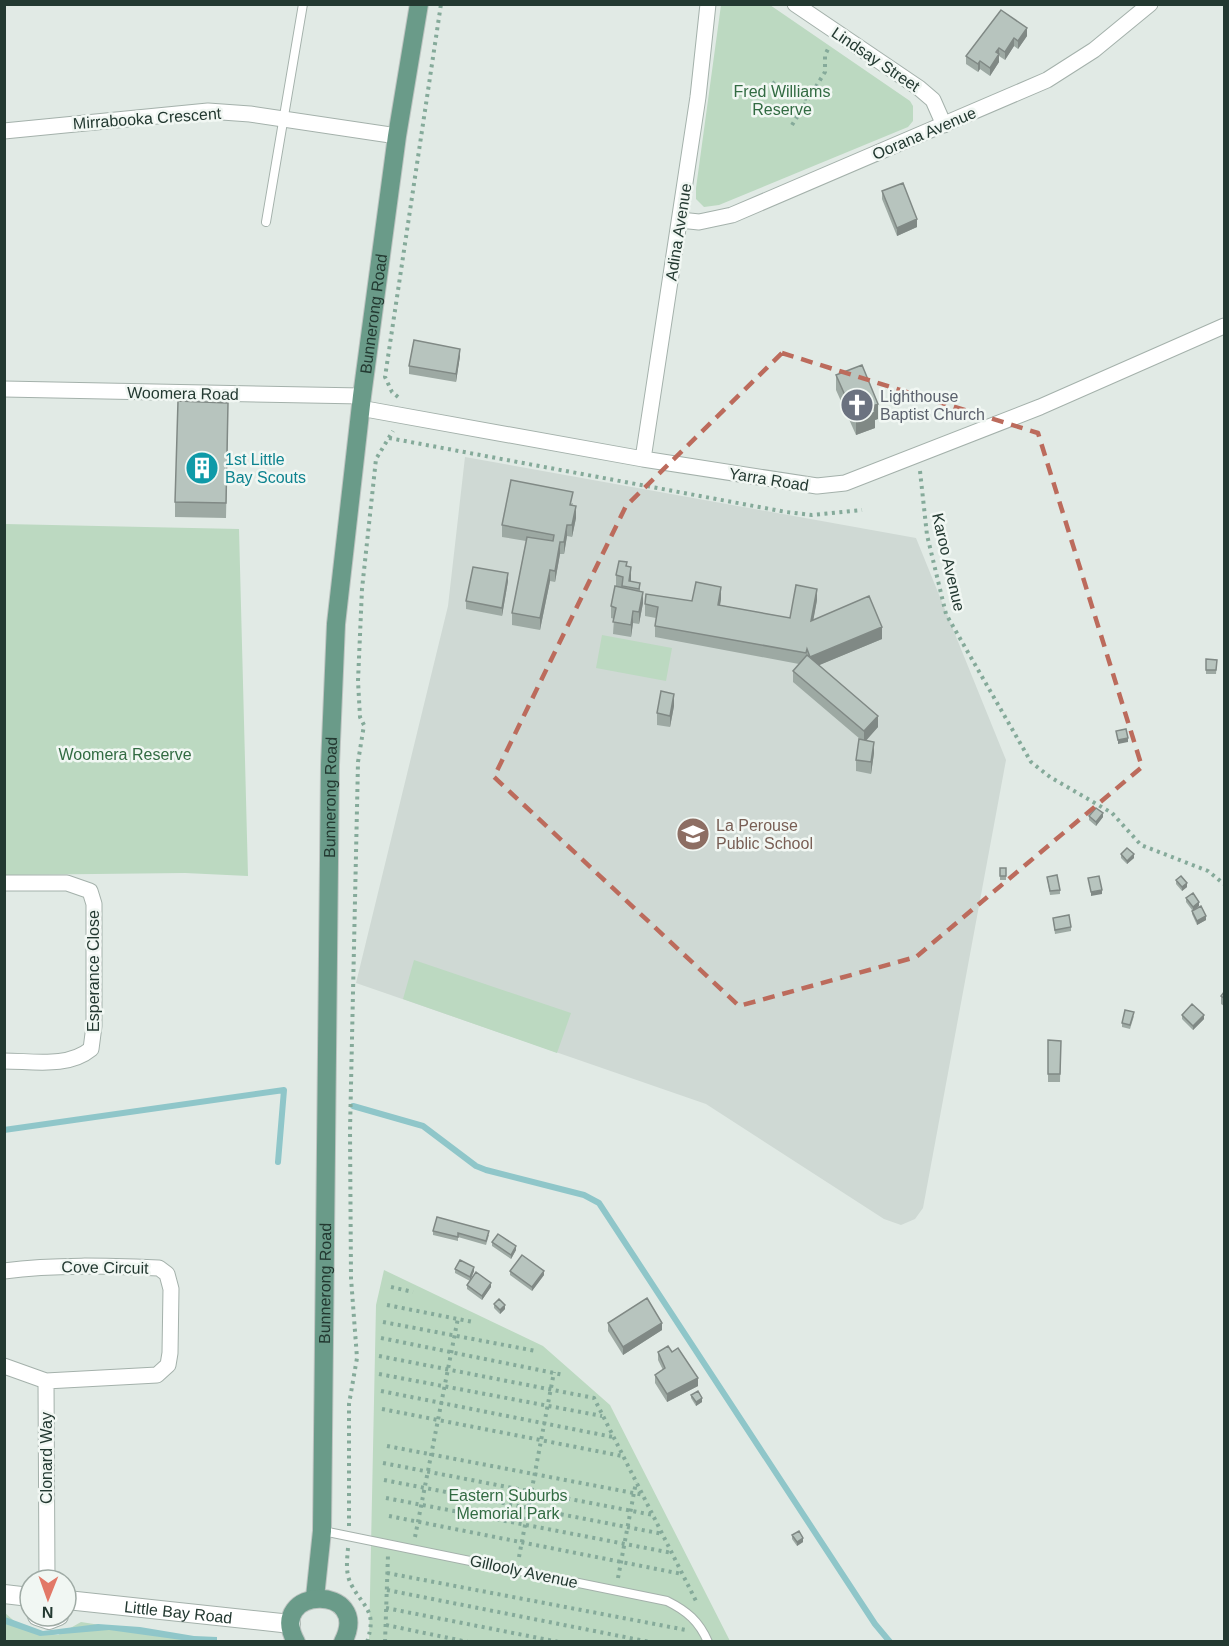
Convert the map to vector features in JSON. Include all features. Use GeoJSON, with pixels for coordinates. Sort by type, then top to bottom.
{"type":"FeatureCollection","features":[{"type":"Feature","properties":{"kind":"main road","name":"Bunnerong Road"},"geometry":{"type":"LineString","coordinates":[[315,1597],[322,1531],[330,765],[336,624],[361,402],[397,136],[419,4]]}},
{"type":"Feature","properties":{"kind":"main road"},"geometry":{"type":"LineString","coordinates":[[294,1633],[296,1610],[308,1599],[315,1597],[333,1600],[346,1614],[347,1632],[343,1641]]}},
{"type":"Feature","properties":{"kind":"street","name":"Adina Avenue"},"geometry":{"type":"LineString","coordinates":[[643,459],[680,220],[708,4]]}},
{"type":"Feature","properties":{"kind":"street","name":"Lindsay Street"},"geometry":{"type":"LineString","coordinates":[[795,4],[919,88],[933,100],[944,125]]}},
{"type":"Feature","properties":{"kind":"street","name":"Oorana Avenue"},"geometry":{"type":"LineString","coordinates":[[680,220],[699,222],[732,215],[1047,80],[1073,66],[1150,4]]}},
{"type":"Feature","properties":{"kind":"street","name":"Mirrabooka Crescent"},"geometry":{"type":"LineString","coordinates":[[4,131],[208,111],[285,119],[397,136]]}},
{"type":"Feature","properties":{"kind":"street","name":"Yarra Road"},"geometry":{"type":"LineString","coordinates":[[361,402],[395,414],[643,459],[817,486],[845,483],[1041,407],[1224,326]]}},
{"type":"Feature","properties":{"kind":"street","name":"Woomera Road"},"geometry":{"type":"LineString","coordinates":[[4,389],[361,402]]}},
{"type":"Feature","properties":{"kind":"street","name":"Esperance Close"},"geometry":{"type":"LineString","coordinates":[[4,883],[67,883],[90,891],[94,903],[94,1026],[91,1049],[81,1058],[65,1062],[4,1061]]}},
{"type":"Feature","properties":{"kind":"street","name":"Cove Circuit"},"geometry":{"type":"LineString","coordinates":[[4,1271],[45,1266],[90,1265],[159,1268],[167,1274],[171,1289],[170,1353],[168,1365],[157,1375],[46,1381]]}},
{"type":"Feature","properties":{"kind":"street"},"geometry":{"type":"LineString","coordinates":[[4,1366],[46,1381]]}},
{"type":"Feature","properties":{"kind":"street","name":"Clonard Way"},"geometry":{"type":"LineString","coordinates":[[46,1381],[47,1568]]}},
{"type":"Feature","properties":{"kind":"street","name":"Little Bay Road"},"geometry":{"type":"LineString","coordinates":[[78,1600],[294,1633]]}},
{"type":"Feature","properties":{"kind":"lane"},"geometry":{"type":"LineString","coordinates":[[266,222],[303,4]]}},
{"type":"Feature","properties":{"kind":"lane","name":"Gillooly Avenue"},"geometry":{"type":"LineString","coordinates":[[322,1531],[667,1601],[685,1610],[701,1626],[708,1641]]}},
{"type":"Feature","properties":{"kind":"path"},"geometry":{"type":"LineString","coordinates":[[367,1641],[371,1629],[371,1614],[366,1603],[352,1586],[347,1571],[349,1404],[357,1358],[351,1278],[350,1131],[358,762],[364,725],[360,717],[358,681],[362,589],[376,459],[393,434],[399,398],[392,392],[385,377],[441,4]]}},
{"type":"Feature","properties":{"kind":"path"},"geometry":{"type":"LineString","coordinates":[[792,125],[825,72],[825,55],[839,34]]}},
{"type":"Feature","properties":{"kind":"path"},"geometry":{"type":"LineString","coordinates":[[772,82],[786,95],[809,99]]}},
{"type":"Feature","properties":{"kind":"path"},"geometry":{"type":"LineString","coordinates":[[389,438],[786,512],[812,515],[862,510]]}},
{"type":"Feature","properties":{"kind":"path","name":"Karoo Avenue"},"geometry":{"type":"LineString","coordinates":[[918,454],[927,535],[946,615],[1031,762],[1050,777],[1112,813],[1141,844],[1208,871],[1224,884]]}},
{"type":"Feature","properties":{"kind":"path"},"geometry":{"type":"LineString","coordinates":[[391,1287],[413,1292]]}},
{"type":"Feature","properties":{"kind":"path"},"geometry":{"type":"LineString","coordinates":[[387,1305],[473,1322]]}},
{"type":"Feature","properties":{"kind":"path"},"geometry":{"type":"LineString","coordinates":[[415,1537],[458,1318]]}},
{"type":"Feature","properties":{"kind":"path"},"geometry":{"type":"LineString","coordinates":[[383,1322],[536,1351]]}},
{"type":"Feature","properties":{"kind":"path"},"geometry":{"type":"LineString","coordinates":[[381,1338],[564,1374]]}},
{"type":"Feature","properties":{"kind":"path"},"geometry":{"type":"LineString","coordinates":[[379,1356],[594,1398],[702,1613]]}},
{"type":"Feature","properties":{"kind":"path"},"geometry":{"type":"LineString","coordinates":[[519,1557],[554,1372]]}},
{"type":"Feature","properties":{"kind":"path"},"geometry":{"type":"LineString","coordinates":[[379,1374],[603,1416]]}},
{"type":"Feature","properties":{"kind":"path"},"geometry":{"type":"LineString","coordinates":[[381,1391],[613,1437]]}},
{"type":"Feature","properties":{"kind":"path"},"geometry":{"type":"LineString","coordinates":[[382,1410],[623,1456]]}},
{"type":"Feature","properties":{"kind":"path"},"geometry":{"type":"LineString","coordinates":[[387,1446],[644,1495]]}},
{"type":"Feature","properties":{"kind":"path"},"geometry":{"type":"LineString","coordinates":[[382,1463],[653,1515]]}},
{"type":"Feature","properties":{"kind":"path"},"geometry":{"type":"LineString","coordinates":[[384,1480],[664,1534]]}},
{"type":"Feature","properties":{"kind":"path"},"geometry":{"type":"LineString","coordinates":[[618,1578],[636,1482]]}},
{"type":"Feature","properties":{"kind":"path"},"geometry":{"type":"LineString","coordinates":[[386,1498],[673,1553]]}},
{"type":"Feature","properties":{"kind":"path"},"geometry":{"type":"LineString","coordinates":[[389,1516],[683,1574]]}},
{"type":"Feature","properties":{"kind":"path"},"geometry":{"type":"LineString","coordinates":[[385,1641],[388,1555],[400,1557]]}},
{"type":"Feature","properties":{"kind":"path"},"geometry":{"type":"LineString","coordinates":[[387,1573],[687,1630]]}},
{"type":"Feature","properties":{"kind":"path"},"geometry":{"type":"LineString","coordinates":[[387,1590],[650,1641]]}},
{"type":"Feature","properties":{"kind":"path"},"geometry":{"type":"LineString","coordinates":[[386,1608],[559,1641]]}},
{"type":"Feature","properties":{"kind":"path"},"geometry":{"type":"LineString","coordinates":[[684,1625],[690,1636]]}},
{"type":"Feature","properties":{"kind":"path"},"geometry":{"type":"LineString","coordinates":[[386,1626],[468,1641]]}},
{"type":"Feature","properties":{"kind":"highlighted area"},"geometry":{"type":"Polygon","coordinates":[[[782,353],[1038,433],[1142,767],[916,957],[739,1006],[494,777],[626,506],[782,353]]]}},
{"type":"Feature","properties":{"kind":"shaded area","name":"La Perouse Public School"},"geometry":{"type":"Polygon","coordinates":[[[465,457],[916,538],[1006,760],[923,1208],[915,1219],[901,1225],[884,1219],[706,1104],[356,983],[448,606],[465,457]]]}},
{"type":"Feature","properties":{"kind":"green space","name":"Fred Williams Reserve"},"geometry":{"type":"Polygon","coordinates":[[[721,5],[770,5],[910,101],[913,106],[913,121],[908,127],[719,205],[704,207],[696,199],[696,188],[721,5]]]}},
{"type":"Feature","properties":{"kind":"green space","name":"Woomera Reserve"},"geometry":{"type":"Polygon","coordinates":[[[5,524],[239,529],[248,876],[185,873],[5,875],[5,524]]]}},
{"type":"Feature","properties":{"kind":"green space"},"geometry":{"type":"Polygon","coordinates":[[[602,635],[672,648],[666,681],[596,668],[602,635]]]}},
{"type":"Feature","properties":{"kind":"green space"},"geometry":{"type":"Polygon","coordinates":[[[414,960],[571,1013],[557,1053],[403,999],[414,960]]]}},
{"type":"Feature","properties":{"kind":"green space","name":"Eastern Suburbs Memorial Park"},"geometry":{"type":"Polygon","coordinates":[[[384,1270],[543,1346],[610,1405],[730,1641],[369,1642],[376,1305],[384,1270]]]}},
{"type":"Feature","properties":{"kind":"green space"},"geometry":{"type":"Polygon","coordinates":[[[4,1612],[18,1624],[18,1628],[58,1635],[70,1628],[78,1628],[78,1624],[81,1622],[203,1641],[5,1641],[4,1612]]]}},
{"type":"Feature","properties":{"kind":"water"},"geometry":{"type":"Polygon","coordinates":[[[5,1617],[18,1622],[18,1628],[35,1628],[43,1631],[98,1624],[140,1627],[194,1636],[217,1637],[217,1641],[189,1641],[109,1630],[40,1636],[5,1624],[5,1617]]]}},
{"type":"Feature","properties":{"kind":"building"},"geometry":{"type":"Polygon","coordinates":[[[1001,10],[1027,28],[1018,41],[1014,38],[1005,52],[999,48],[996,52],[999,54],[990,68],[966,56],[1001,10]]]}},
{"type":"Feature","properties":{"kind":"building"},"geometry":{"type":"Polygon","coordinates":[[[903,183],[917,219],[897,228],[882,191],[903,183]]]}},
{"type":"Feature","properties":{"kind":"building"},"geometry":{"type":"Polygon","coordinates":[[[414,340],[460,349],[456,374],[409,366],[414,340]]]}},
{"type":"Feature","properties":{"kind":"building"},"geometry":{"type":"Polygon","coordinates":[[[862,365],[878,404],[873,406],[875,412],[856,420],[836,375],[862,365]]]}},
{"type":"Feature","properties":{"kind":"building","name":"1st Little Bay Scouts"},"geometry":{"type":"Polygon","coordinates":[[[178,401],[228,403],[226,503],[175,502],[178,401]]]}},
{"type":"Feature","properties":{"kind":"building"},"geometry":{"type":"Polygon","coordinates":[[[511,480],[573,492],[570,505],[576,506],[572,525],[567,525],[564,542],[560,542],[555,571],[550,570],[540,618],[512,613],[527,537],[553,541],[554,535],[502,525],[511,480]]]}},
{"type":"Feature","properties":{"kind":"building"},"geometry":{"type":"Polygon","coordinates":[[[619,561],[627,562],[626,566],[631,567],[629,581],[640,583],[639,589],[622,586],[623,577],[616,575],[619,561]]]}},
{"type":"Feature","properties":{"kind":"building"},"geometry":{"type":"Polygon","coordinates":[[[473,567],[508,573],[502,608],[466,601],[473,567]]]}},
{"type":"Feature","properties":{"kind":"building"},"geometry":{"type":"Polygon","coordinates":[[[696,582],[721,587],[718,605],[790,618],[796,585],[817,589],[811,621],[869,596],[882,627],[810,657],[807,649],[806,653],[655,626],[658,607],[645,604],[646,594],[692,601],[696,582]]]}},
{"type":"Feature","properties":{"kind":"building"},"geometry":{"type":"Polygon","coordinates":[[[615,586],[643,592],[639,612],[633,611],[631,625],[613,622],[616,608],[611,606],[615,586]]]}},
{"type":"Feature","properties":{"kind":"building"},"geometry":{"type":"Polygon","coordinates":[[[807,655],[878,716],[864,731],[793,671],[807,655]]]}},
{"type":"Feature","properties":{"kind":"building"},"geometry":{"type":"Polygon","coordinates":[[[1206,659],[1217,660],[1216,670],[1206,670],[1206,659]]]}},
{"type":"Feature","properties":{"kind":"building"},"geometry":{"type":"Polygon","coordinates":[[[661,691],[674,694],[670,716],[657,713],[661,691]]]}},
{"type":"Feature","properties":{"kind":"building"},"geometry":{"type":"Polygon","coordinates":[[[1126,729],[1128,738],[1118,740],[1116,731],[1126,729]]]}},
{"type":"Feature","properties":{"kind":"building"},"geometry":{"type":"Polygon","coordinates":[[[859,739],[874,742],[871,762],[856,760],[859,739]]]}},
{"type":"Feature","properties":{"kind":"building"},"geometry":{"type":"Polygon","coordinates":[[[1096,808],[1103,813],[1096,822],[1089,816],[1096,808]]]}},
{"type":"Feature","properties":{"kind":"building"},"geometry":{"type":"Polygon","coordinates":[[[1127,848],[1134,854],[1127,861],[1121,854],[1127,848]]]}},
{"type":"Feature","properties":{"kind":"building"},"geometry":{"type":"Polygon","coordinates":[[[1000,868],[1006,868],[1006,876],[1000,876],[1000,868]]]}},
{"type":"Feature","properties":{"kind":"building"},"geometry":{"type":"Polygon","coordinates":[[[1057,875],[1060,890],[1050,891],[1047,877],[1057,875]]]}},
{"type":"Feature","properties":{"kind":"building"},"geometry":{"type":"Polygon","coordinates":[[[1099,876],[1102,890],[1091,892],[1088,878],[1099,876]]]}},
{"type":"Feature","properties":{"kind":"building"},"geometry":{"type":"Polygon","coordinates":[[[1181,876],[1187,883],[1182,887],[1176,880],[1181,876]]]}},
{"type":"Feature","properties":{"kind":"building"},"geometry":{"type":"Polygon","coordinates":[[[1193,893],[1199,902],[1193,907],[1186,898],[1193,893]]]}},
{"type":"Feature","properties":{"kind":"building"},"geometry":{"type":"Polygon","coordinates":[[[1201,906],[1206,916],[1197,921],[1192,911],[1201,906]]]}},
{"type":"Feature","properties":{"kind":"building"},"geometry":{"type":"Polygon","coordinates":[[[1069,915],[1071,927],[1055,930],[1053,918],[1069,915]]]}},
{"type":"Feature","properties":{"kind":"building"},"geometry":{"type":"Polygon","coordinates":[[[1192,1004],[1204,1015],[1193,1026],[1182,1015],[1192,1004]]]}},
{"type":"Feature","properties":{"kind":"building"},"geometry":{"type":"Polygon","coordinates":[[[1125,1010],[1134,1012],[1130,1025],[1122,1023],[1125,1010]]]}},
{"type":"Feature","properties":{"kind":"building"},"geometry":{"type":"Polygon","coordinates":[[[1048,1040],[1061,1041],[1060,1074],[1048,1074],[1048,1040]]]}},
{"type":"Feature","properties":{"kind":"building"},"geometry":{"type":"Polygon","coordinates":[[[437,1217],[489,1231],[486,1241],[458,1233],[458,1237],[433,1231],[437,1217]]]}},
{"type":"Feature","properties":{"kind":"building"},"geometry":{"type":"Polygon","coordinates":[[[498,1234],[516,1246],[511,1255],[492,1242],[498,1234]]]}},
{"type":"Feature","properties":{"kind":"building"},"geometry":{"type":"Polygon","coordinates":[[[522,1255],[544,1271],[532,1287],[510,1271],[522,1255]]]}},
{"type":"Feature","properties":{"kind":"building"},"geometry":{"type":"Polygon","coordinates":[[[460,1260],[474,1267],[470,1277],[455,1269],[460,1260]]]}},
{"type":"Feature","properties":{"kind":"building"},"geometry":{"type":"Polygon","coordinates":[[[476,1272],[491,1283],[482,1296],[467,1285],[476,1272]]]}},
{"type":"Feature","properties":{"kind":"building"},"geometry":{"type":"Polygon","coordinates":[[[647,1298],[662,1323],[623,1347],[608,1323],[647,1298]]]}},
{"type":"Feature","properties":{"kind":"building"},"geometry":{"type":"Polygon","coordinates":[[[499,1299],[505,1305],[500,1310],[494,1304],[499,1299]]]}},
{"type":"Feature","properties":{"kind":"building"},"geometry":{"type":"Polygon","coordinates":[[[668,1346],[672,1352],[678,1348],[698,1378],[667,1394],[655,1375],[665,1368],[658,1352],[668,1346]]]}},
{"type":"Feature","properties":{"kind":"building"},"geometry":{"type":"Polygon","coordinates":[[[698,1391],[702,1398],[696,1402],[691,1395],[698,1391]]]}},
{"type":"Feature","properties":{"kind":"building"},"geometry":{"type":"Polygon","coordinates":[[[799,1531],[803,1538],[797,1542],[792,1535],[799,1531]]]}},
{"type":"Feature","properties":{"kind":"waterway"},"geometry":{"type":"LineString","coordinates":[[4,1130],[284,1090],[278,1162]]}},
{"type":"Feature","properties":{"kind":"waterway"},"geometry":{"type":"LineString","coordinates":[[353,1106],[423,1126],[476,1166],[486,1170],[584,1195],[599,1203],[875,1624],[890,1642]]}},
{"type":"Feature","properties":{"kind":"place","name":"Lighthouse Baptist Church"},"geometry":{"type":"Point","coordinates":[857,405]}},
{"type":"Feature","properties":{"kind":"place","name":"1st Little Bay Scouts"},"geometry":{"type":"Point","coordinates":[202,468]}},
{"type":"Feature","properties":{"kind":"place","name":"La Perouse Public School"},"geometry":{"type":"Point","coordinates":[693,834]}}]}
